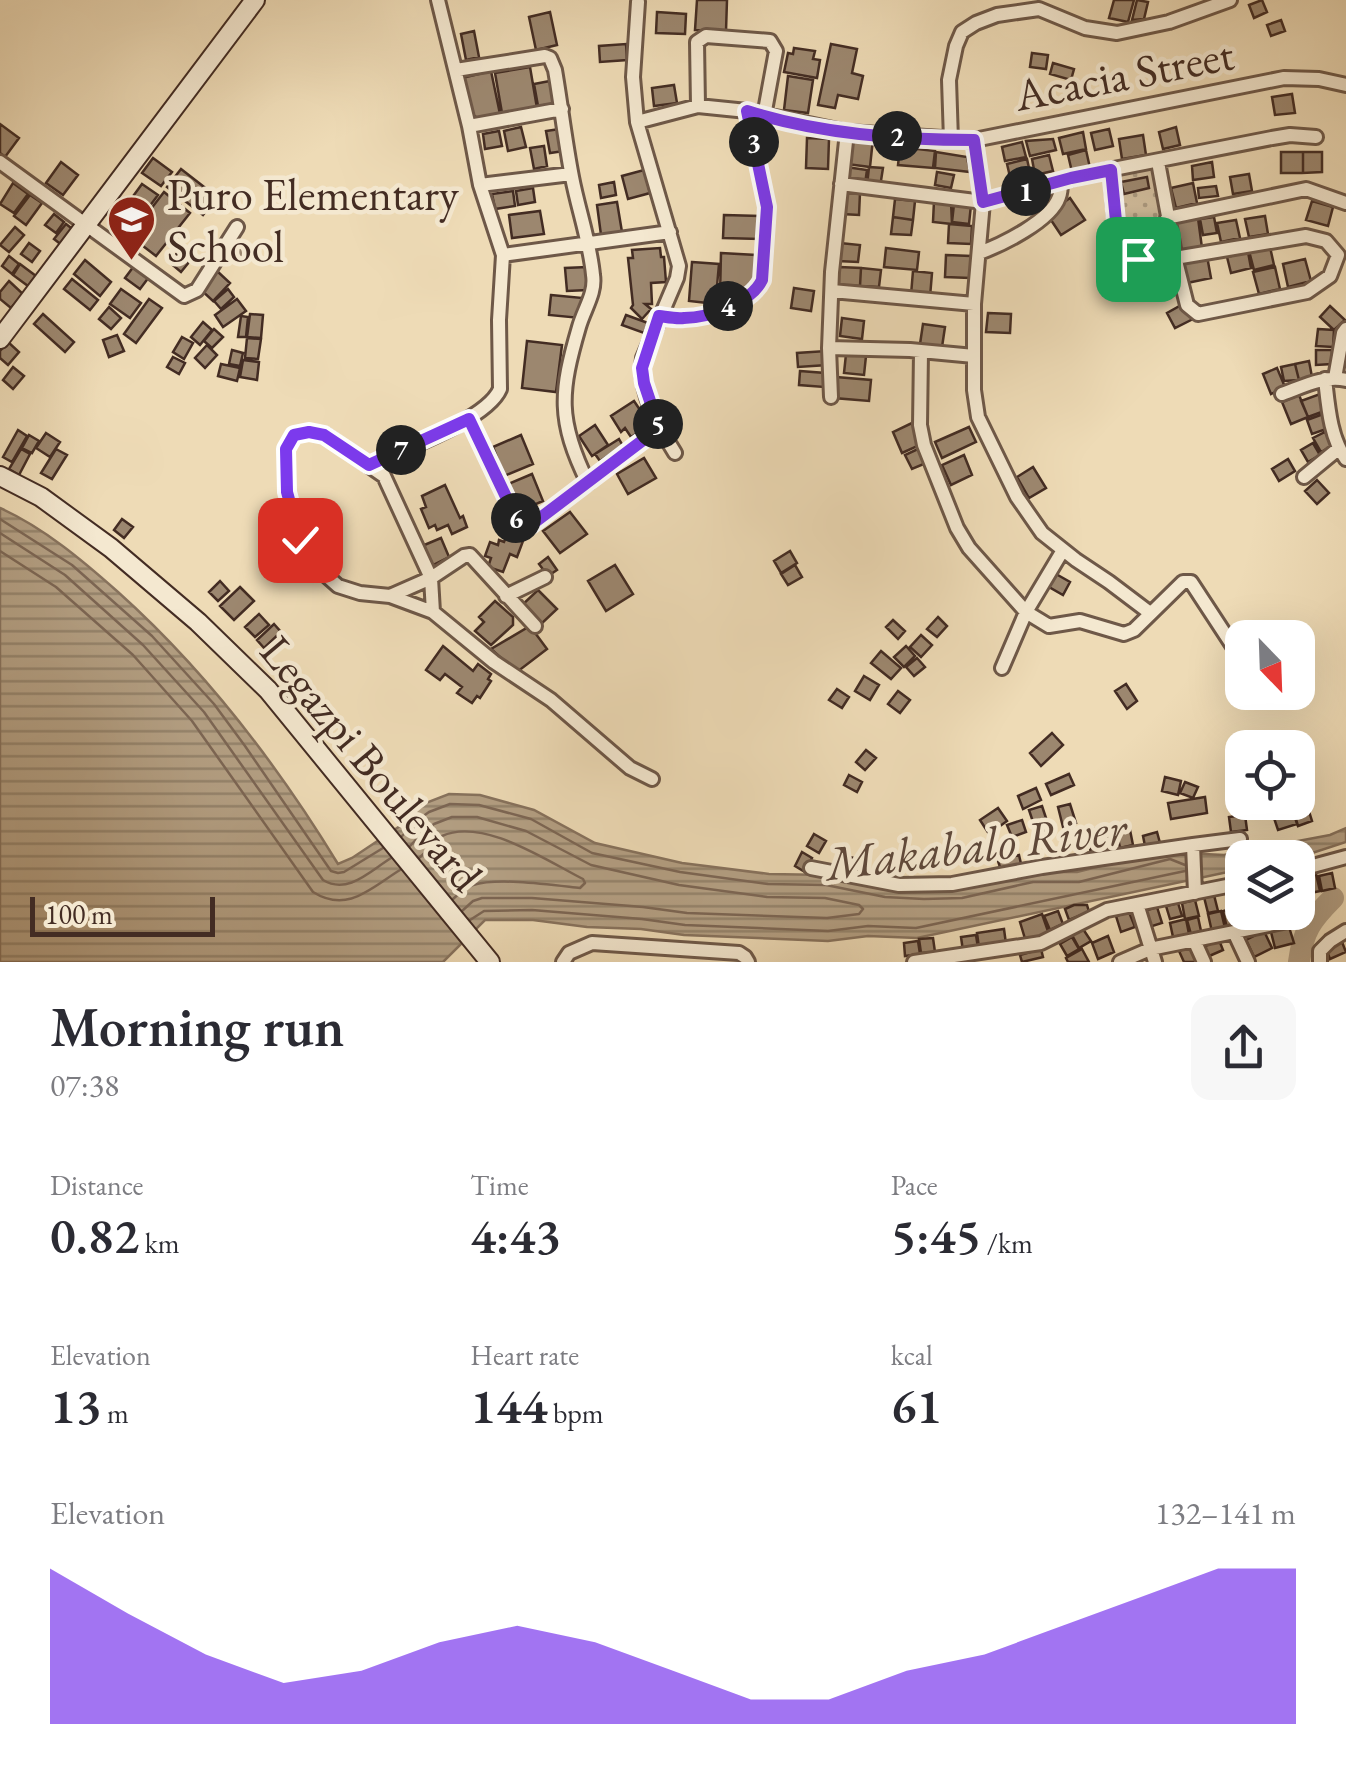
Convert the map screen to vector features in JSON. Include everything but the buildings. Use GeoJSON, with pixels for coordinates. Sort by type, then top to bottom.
{"type":"FeatureCollection","features":[{"type":"Feature","properties":{"kind":"street"},"geometry":{"type":"LineString","coordinates":[[0,339],[255,0]]}},
{"type":"Feature","properties":{"kind":"street"},"geometry":{"type":"LineString","coordinates":[[369,465],[469,419],[496,398],[500,389],[503,255],[480,185],[438,0]]}},
{"type":"Feature","properties":{"kind":"street"},"geometry":{"type":"LineString","coordinates":[[951,140],[950,80],[956,46],[962,32],[976,23],[1016,11],[1039,9],[1085,28],[1117,33],[1169,22],[1230,0]]}},
{"type":"Feature","properties":{"kind":"street"},"geometry":{"type":"LineString","coordinates":[[638,2],[633,77],[637,122],[680,266],[642,368],[659,428],[676,453]]}},
{"type":"Feature","properties":{"kind":"street"},"geometry":{"type":"LineString","coordinates":[[637,122],[698,106],[696,42],[706,36],[770,42],[776,52],[764,116]]}},
{"type":"Feature","properties":{"kind":"street"},"geometry":{"type":"LineString","coordinates":[[456,70],[546,56],[555,70],[594,279],[564,388],[566,426],[588,483]]}},
{"type":"Feature","properties":{"kind":"street","name":"Acacia Street"},"geometry":{"type":"LineString","coordinates":[[698,106],[747,111],[847,132],[974,140],[1284,78],[1320,78],[1346,86]]}},
{"type":"Feature","properties":{"kind":"street"},"geometry":{"type":"LineString","coordinates":[[469,126],[562,109]]}},
{"type":"Feature","properties":{"kind":"street"},"geometry":{"type":"LineString","coordinates":[[659,316],[705,315],[750,297],[762,280],[767,207],[747,111]]}},
{"type":"Feature","properties":{"kind":"street"},"geometry":{"type":"LineString","coordinates":[[831,396],[832,291],[847,132]]}},
{"type":"Feature","properties":{"kind":"street"},"geometry":{"type":"LineString","coordinates":[[841,184],[983,202],[1061,181],[1272,138],[1316,137]]}},
{"type":"Feature","properties":{"kind":"street"},"geometry":{"type":"LineString","coordinates":[[974,140],[983,202],[974,304],[974,390],[978,418],[1017,498],[1042,532],[1150,613]]}},
{"type":"Feature","properties":{"kind":"street"},"geometry":{"type":"LineString","coordinates":[[0,162],[184,296],[197,290],[238,227]]}},
{"type":"Feature","properties":{"kind":"street"},"geometry":{"type":"LineString","coordinates":[[1111,170],[1117,231],[1138,259],[1157,265],[1176,261],[1306,236],[1326,241],[1338,255],[1330,276],[1307,292],[1198,314],[1188,305],[1176,261],[1158,162]]}},
{"type":"Feature","properties":{"kind":"street"},"geometry":{"type":"LineString","coordinates":[[480,185],[572,174]]}},
{"type":"Feature","properties":{"kind":"street"},"geometry":{"type":"LineString","coordinates":[[978,252],[1009,241],[1048,212],[1059,200],[1061,181]]}},
{"type":"Feature","properties":{"kind":"street"},"geometry":{"type":"LineString","coordinates":[[1167,218],[1306,189],[1346,203]]}},
{"type":"Feature","properties":{"kind":"street"},"geometry":{"type":"LineString","coordinates":[[503,255],[670,232]]}},
{"type":"Feature","properties":{"kind":"street"},"geometry":{"type":"LineString","coordinates":[[832,291],[974,304]]}},
{"type":"Feature","properties":{"kind":"street"},"geometry":{"type":"LineString","coordinates":[[1304,477],[1342,454],[1329,413],[1342,333],[1346,329]]}},
{"type":"Feature","properties":{"kind":"street"},"geometry":{"type":"LineString","coordinates":[[829,348],[974,356]]}},
{"type":"Feature","properties":{"kind":"street"},"geometry":{"type":"LineString","coordinates":[[922,352],[920,425],[930,463],[969,548],[1026,612],[1049,626],[1080,621],[1124,634],[1134,630],[1183,582],[1191,582],[1225,634]]}},
{"type":"Feature","properties":{"kind":"street"},"geometry":{"type":"LineString","coordinates":[[1282,394],[1335,379]]}},
{"type":"Feature","properties":{"kind":"street"},"geometry":{"type":"LineString","coordinates":[[469,419],[523,526],[531,525],[659,428]]}},
{"type":"Feature","properties":{"kind":"street"},"geometry":{"type":"LineString","coordinates":[[433,612],[432,578],[384,476],[324,435],[294,435],[286,449],[287,492],[300,540],[320,570],[338,586],[360,594],[390,596],[433,612],[494,662],[551,700],[630,768],[652,779]]}},
{"type":"Feature","properties":{"kind":"street","name":"Legazpi Boulevard"},"geometry":{"type":"LineString","coordinates":[[0,476],[41,497],[111,548],[198,622],[268,690],[488,960]]}},
{"type":"Feature","properties":{"kind":"street"},"geometry":{"type":"LineString","coordinates":[[1002,668],[1026,612],[1063,550]]}},
{"type":"Feature","properties":{"kind":"street"},"geometry":{"type":"LineString","coordinates":[[390,596],[470,556],[535,626]]}},
{"type":"Feature","properties":{"kind":"street"},"geometry":{"type":"LineString","coordinates":[[506,596],[545,577]]}},
{"type":"Feature","properties":{"kind":"street"},"geometry":{"type":"LineString","coordinates":[[810,868],[899,884],[952,884],[1042,867],[1193,849],[1240,838]]}},
{"type":"Feature","properties":{"kind":"street"},"geometry":{"type":"LineString","coordinates":[[1193,849],[1195,888]]}},
{"type":"Feature","properties":{"kind":"street"},"geometry":{"type":"LineString","coordinates":[[1315,865],[1346,857]]}},
{"type":"Feature","properties":{"kind":"street"},"geometry":{"type":"LineString","coordinates":[[914,962],[1040,943],[1092,916],[1195,888],[1225,885]]}},
{"type":"Feature","properties":{"kind":"street"},"geometry":{"type":"LineString","coordinates":[[1137,904],[1153,955]]}},
{"type":"Feature","properties":{"kind":"street"},"geometry":{"type":"LineString","coordinates":[[1120,962],[1243,930]]}},
{"type":"Feature","properties":{"kind":"street"},"geometry":{"type":"LineString","coordinates":[[1320,962],[1320,952],[1346,931]]}},
{"type":"Feature","properties":{"kind":"street"},"geometry":{"type":"LineString","coordinates":[[1234,932],[1248,962]]}},
{"type":"Feature","properties":{"kind":"street"},"geometry":{"type":"LineString","coordinates":[[1194,940],[1204,962]]}},
{"type":"Feature","properties":{"kind":"street"},"geometry":{"type":"LineString","coordinates":[[563,962],[579,948],[608,943],[739,954],[748,962]]}},
{"type":"Feature","properties":{"kind":"shaded area"},"geometry":{"type":"Polygon","coordinates":[[[1154,166],[1169,253],[1123,232],[1115,174],[1154,166]]]}},
{"type":"Feature","properties":{"kind":"water"},"geometry":{"type":"Polygon","coordinates":[[[0,508],[32,525],[76,557],[180,653],[265,755],[338,864],[400,826],[407,815],[423,804],[449,794],[480,795],[534,810],[595,843],[682,863],[769,874],[827,875],[886,887],[1032,872],[1077,872],[1172,848],[1184,853],[1225,855],[1225,873],[917,938],[868,936],[828,941],[684,935],[533,920],[485,920],[443,962],[0,962],[0,508]]]}},
{"type":"Feature","properties":{"kind":"water"},"geometry":{"type":"Polygon","coordinates":[[[1346,828],[1346,842],[1315,852],[1315,840],[1304,840],[1346,828]]]}},
{"type":"Feature","properties":{"kind":"waterway"},"geometry":{"type":"LineString","coordinates":[[1299,962],[1309,927],[1333,898]]}},
{"type":"Feature","properties":{"kind":"place","name":"Puro Elementary School"},"geometry":{"type":"Point","coordinates":[132,262]}},
{"type":"Feature","properties":{"kind":"route"},"geometry":{"type":"LineString","coordinates":[[300,540],[287,492],[286,449],[294,435],[324,435],[369,465],[469,419],[523,526],[531,525],[659,428],[642,368],[659,316],[705,315],[750,297],[762,280],[767,207],[747,111],[847,132],[974,140],[983,202],[1111,170],[1117,231],[1138,259]]}},
{"type":"Feature","properties":{"kind":"water label","name":"Makabalo River"},"geometry":{"type":"Point","coordinates":[976,845]}}]}
